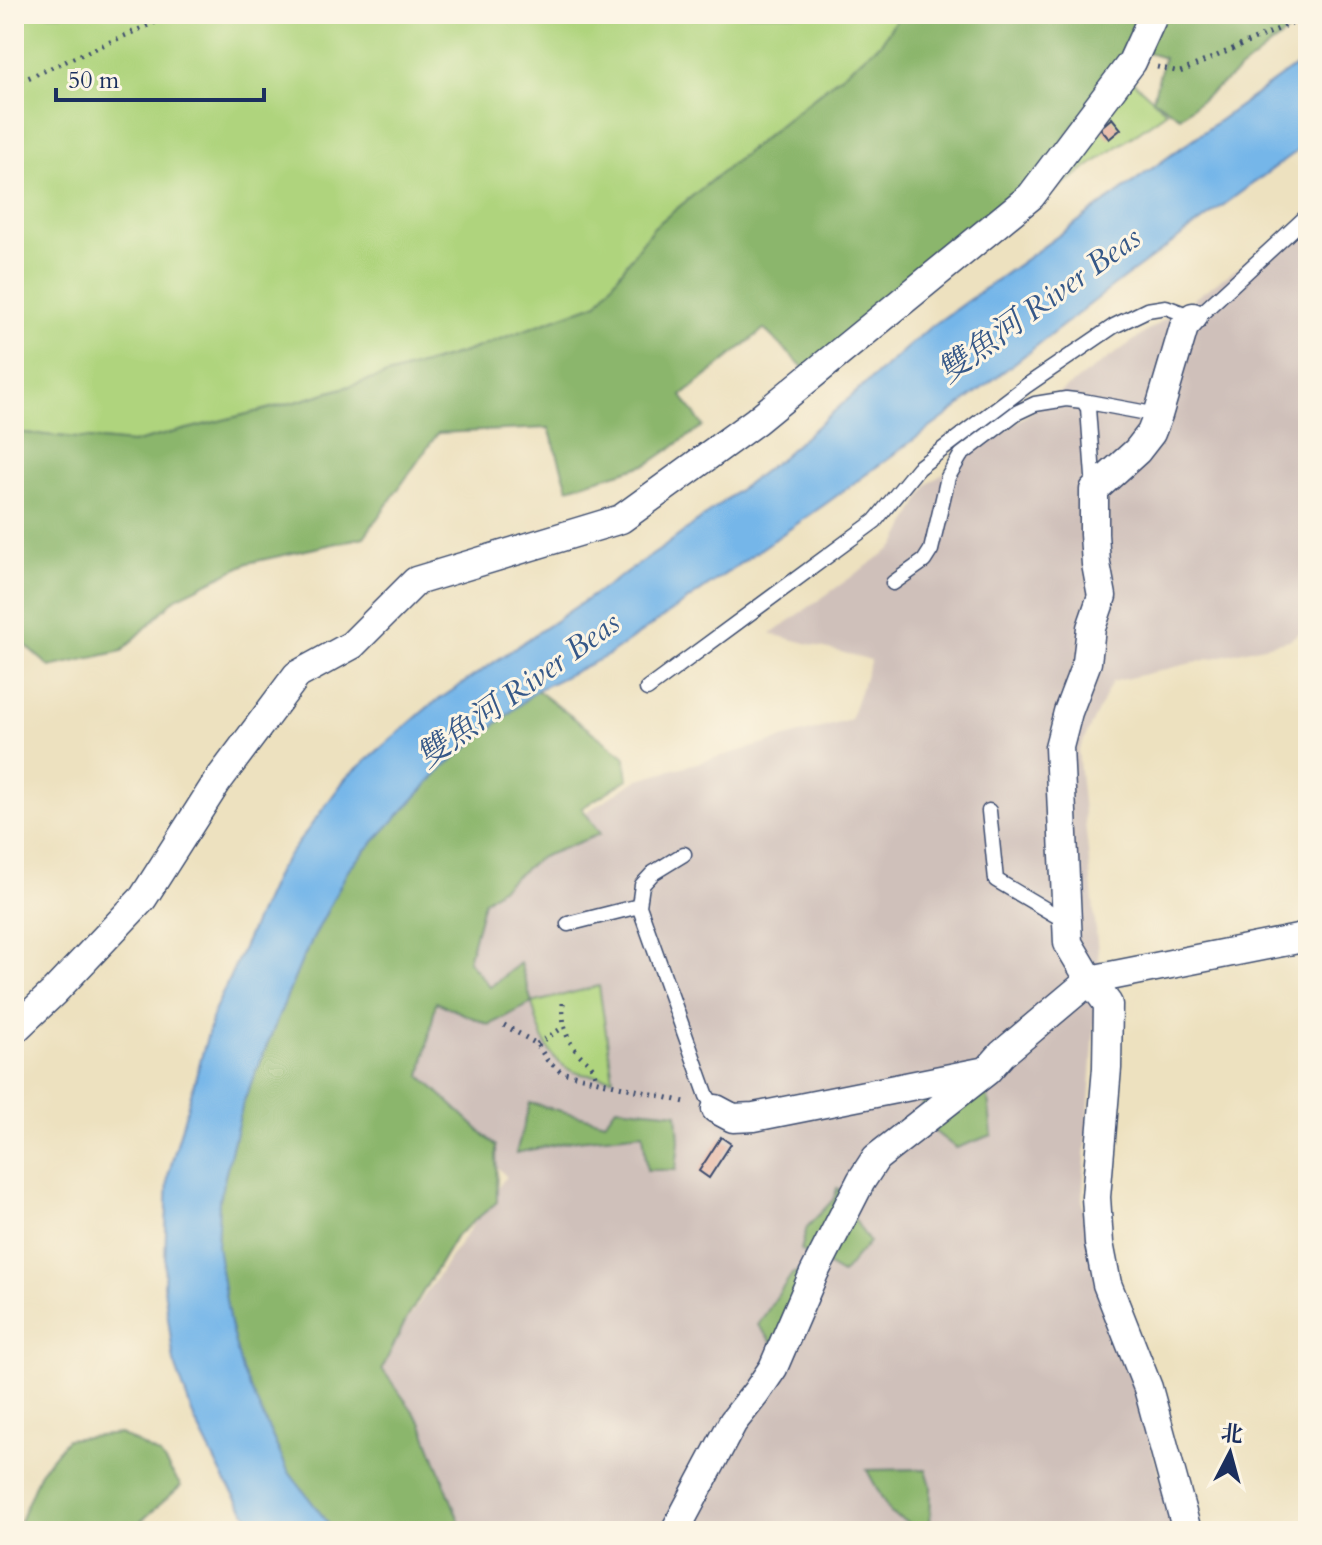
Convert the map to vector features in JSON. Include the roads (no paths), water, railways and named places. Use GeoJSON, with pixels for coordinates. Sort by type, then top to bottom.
{"type":"FeatureCollection","features":[{"type":"Feature","properties":{"kind":"street"},"geometry":{"type":"LineString","coordinates":[[14,1030],[143,898],[217,782],[297,675],[352,645],[416,581],[621,519],[756,421],[1031,196],[1132,62],[1154,14]]}},
{"type":"Feature","properties":{"kind":"street"},"geometry":{"type":"LineString","coordinates":[[1187,1531],[1148,1388],[1107,1284],[1099,1243],[1096,1197],[1107,1068],[1108,1004],[1068,943],[1059,747],[1068,712],[1087,662],[1091,628],[1102,596],[1096,564],[1094,490],[1137,451],[1151,433],[1184,327],[1193,317]]}},
{"type":"Feature","properties":{"kind":"street"},"geometry":{"type":"LineString","coordinates":[[675,1531],[733,1422],[773,1368],[814,1273],[876,1158],[987,1071],[1002,1054],[1090,980],[1308,937]]}},
{"type":"Feature","properties":{"kind":"street"},"geometry":{"type":"LineString","coordinates":[[716,1109],[733,1118],[754,1117],[987,1071]]}},
{"type":"Feature","properties":{"kind":"lane"},"geometry":{"type":"LineString","coordinates":[[647,689],[875,521],[918,468],[1038,377],[1114,326],[1147,310],[1166,307],[1193,317],[1202,313],[1308,215]]}},
{"type":"Feature","properties":{"kind":"lane"},"geometry":{"type":"LineString","coordinates":[[893,583],[924,561],[931,550],[948,477],[961,455],[1016,413],[1035,404],[1066,399],[1158,415]]}},
{"type":"Feature","properties":{"kind":"lane"},"geometry":{"type":"LineString","coordinates":[[1083,401],[1088,408],[1094,490]]}},
{"type":"Feature","properties":{"kind":"lane"},"geometry":{"type":"LineString","coordinates":[[989,811],[996,880],[1067,922]]}},
{"type":"Feature","properties":{"kind":"lane"},"geometry":{"type":"LineString","coordinates":[[684,854],[653,873],[642,885],[639,906],[707,1096],[716,1109]]}},
{"type":"Feature","properties":{"kind":"lane"},"geometry":{"type":"LineString","coordinates":[[568,924],[639,906]]}},
{"type":"Feature","properties":{"kind":"water","name":"雙魚河 River Beas"},"geometry":{"type":"Polygon","coordinates":[[[1308,57],[1308,143],[824,505],[609,655],[537,690],[445,766],[349,868],[302,960],[243,1103],[219,1201],[217,1246],[230,1324],[242,1371],[288,1471],[334,1531],[258,1531],[225,1481],[195,1421],[174,1362],[164,1288],[168,1176],[214,1012],[278,870],[346,778],[428,707],[661,549],[782,457],[928,329],[1308,57]]]}}]}
